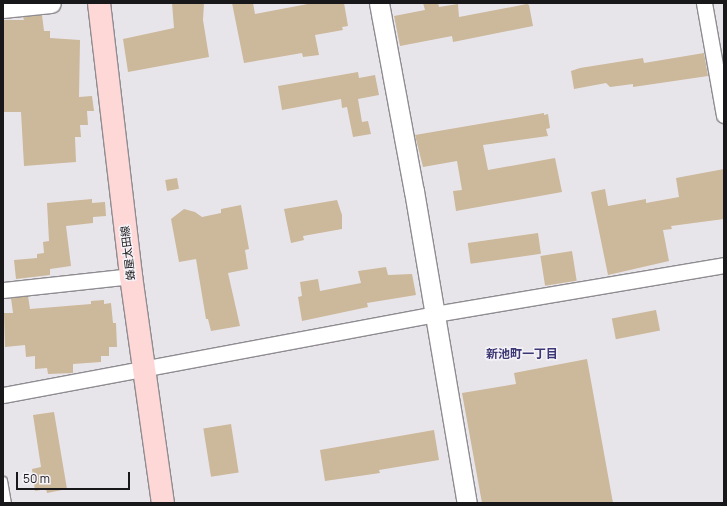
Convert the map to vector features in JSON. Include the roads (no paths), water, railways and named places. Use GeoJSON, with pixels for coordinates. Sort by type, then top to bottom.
{"type":"FeatureCollection","features":[{"type":"Feature","properties":{"kind":"main road","name":"蜂屋太田線"},"geometry":{"type":"LineString","coordinates":[[99,3],[131,276],[163,503]]}},
{"type":"Feature","properties":{"kind":"street"},"geometry":{"type":"LineString","coordinates":[[3,8],[51,3]]}},
{"type":"Feature","properties":{"kind":"street"},"geometry":{"type":"LineString","coordinates":[[379,3],[435,314],[467,503]]}},
{"type":"Feature","properties":{"kind":"street"},"geometry":{"type":"LineString","coordinates":[[704,3],[721,86],[724,116]]}},
{"type":"Feature","properties":{"kind":"street"},"geometry":{"type":"LineString","coordinates":[[3,395],[435,314],[724,265]]}},
{"type":"Feature","properties":{"kind":"street"},"geometry":{"type":"LineString","coordinates":[[3,290],[131,276]]}},
{"type":"Feature","properties":{"kind":"lane"},"geometry":{"type":"LineString","coordinates":[[3,481],[7,503]]}},
{"type":"Feature","properties":{"kind":"district","name":"新池町一丁目"},"geometry":{"type":"Point","coordinates":[522,354]}}]}
